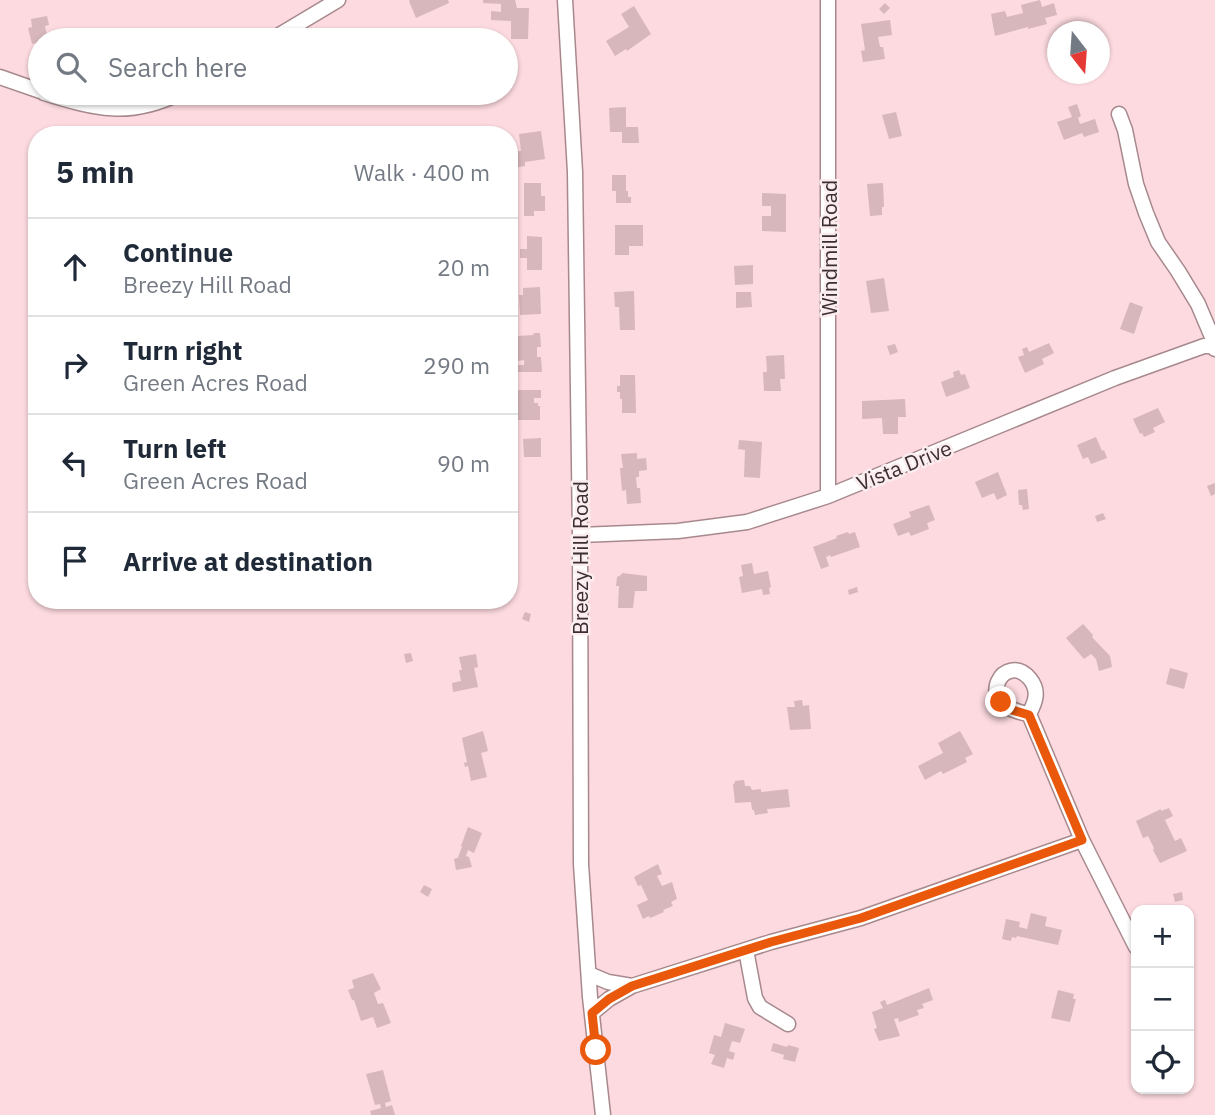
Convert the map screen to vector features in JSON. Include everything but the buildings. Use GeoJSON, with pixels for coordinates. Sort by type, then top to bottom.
{"type":"FeatureCollection","features":[{"type":"Feature","properties":{"kind":"street"},"geometry":{"type":"LineString","coordinates":[[291,28],[338,0]]}},
{"type":"Feature","properties":{"kind":"street","name":"Breezy Hill Road"},"geometry":{"type":"LineString","coordinates":[[565,0],[575,172],[581,864],[603,1115]]}},
{"type":"Feature","properties":{"kind":"street","name":"Windmill Road"},"geometry":{"type":"LineString","coordinates":[[828,0],[828,496]]}},
{"type":"Feature","properties":{"kind":"street"},"geometry":{"type":"LineString","coordinates":[[0,77],[28,87]]}},
{"type":"Feature","properties":{"kind":"street"},"geometry":{"type":"LineString","coordinates":[[84,105],[123,110],[146,105]]}},
{"type":"Feature","properties":{"kind":"street"},"geometry":{"type":"LineString","coordinates":[[1119,114],[1136,184],[1150,223],[1158,242],[1198,304],[1215,346]]}},
{"type":"Feature","properties":{"kind":"street","name":"Vista Drive"},"geometry":{"type":"LineString","coordinates":[[580,535],[678,531],[747,522],[828,496],[1115,378],[1205,346],[1215,346]]}},
{"type":"Feature","properties":{"kind":"street"},"geometry":{"type":"LineString","coordinates":[[1029,715],[1082,840],[1131,937]]}},
{"type":"Feature","properties":{"kind":"street"},"geometry":{"type":"LineString","coordinates":[[592,1013],[632,986],[861,918],[1082,840]]}},
{"type":"Feature","properties":{"kind":"street"},"geometry":{"type":"LineString","coordinates":[[747,950],[755,998],[760,1007],[788,1024]]}},
{"type":"Feature","properties":{"kind":"street"},"geometry":{"type":"LineString","coordinates":[[589,974],[608,982],[632,986]]}},
{"type":"Feature","properties":{"kind":"route"},"geometry":{"type":"LineString","coordinates":[[596,1050],[592,1013],[632,986],[771,942],[861,918],[1082,840],[1029,715],[1007,708],[1001,702]]}}]}
